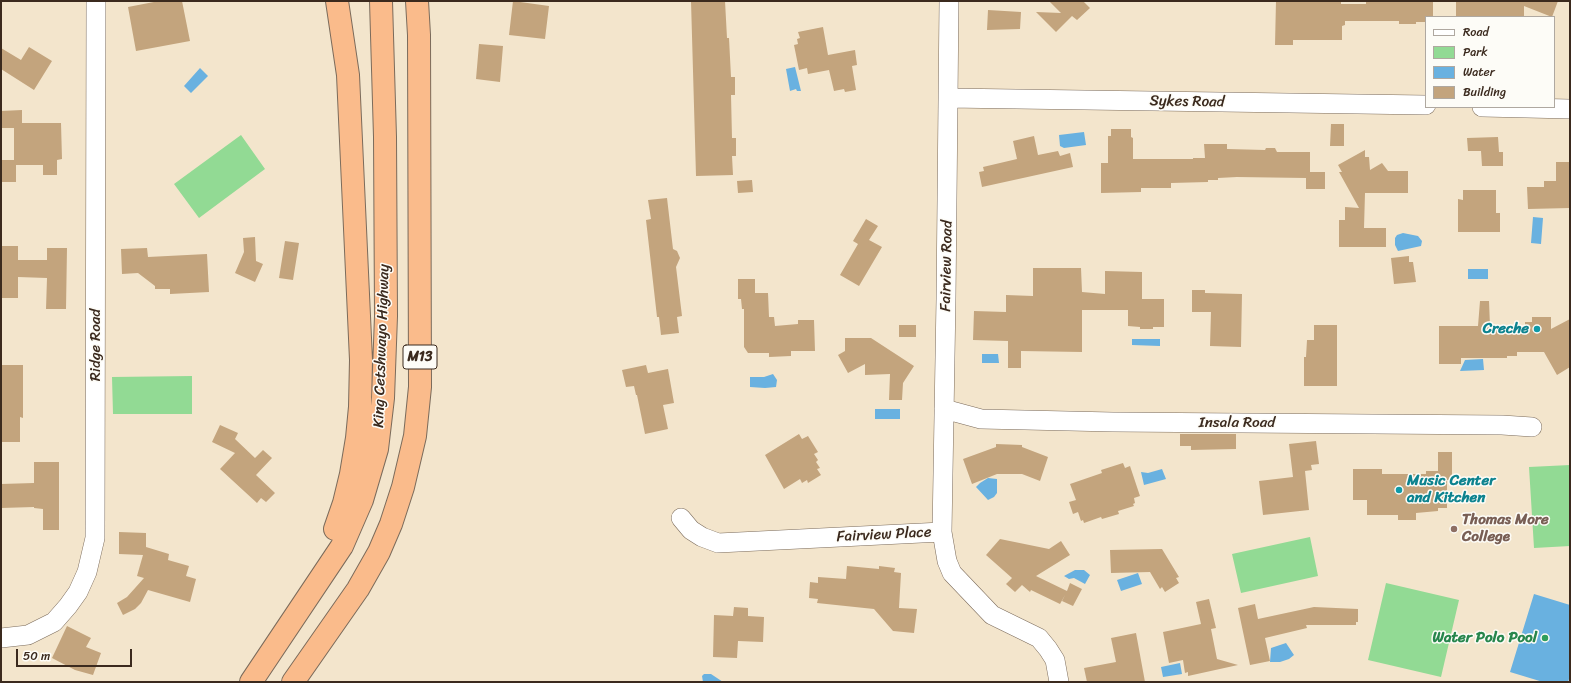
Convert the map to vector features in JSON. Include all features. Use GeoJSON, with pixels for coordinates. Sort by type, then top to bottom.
{"type":"FeatureCollection","features":[{"type":"Feature","properties":{"kind":"highway"},"geometry":{"type":"LineString","coordinates":[[316,585],[344,503],[351,474],[360,407],[361,360],[348,75],[337,1]]}},
{"type":"Feature","properties":{"kind":"highway","name":"King Cetshwayo Highway"},"geometry":{"type":"LineString","coordinates":[[252,682],[342,546],[362,500],[377,449],[382,406],[386,316],[381,1]]}},
{"type":"Feature","properties":{"kind":"highway","name":"M13"},"geometry":{"type":"LineString","coordinates":[[293,682],[358,590],[379,552],[391,524],[403,487],[415,436],[420,387],[419,35],[417,1]]}},
{"type":"Feature","properties":{"kind":"street","name":"Ridge Road"},"geometry":{"type":"LineString","coordinates":[[1,638],[28,635],[54,622],[78,592],[87,572],[95,538],[96,1]]}},
{"type":"Feature","properties":{"kind":"street","name":"Fairview Road"},"geometry":{"type":"LineString","coordinates":[[942,532],[949,1]]}},
{"type":"Feature","properties":{"kind":"street","name":"Sykes Road"},"geometry":{"type":"LineString","coordinates":[[948,98],[1425,105]]}},
{"type":"Feature","properties":{"kind":"street"},"geometry":{"type":"LineString","coordinates":[[1511,108],[1570,110]]}},
{"type":"Feature","properties":{"kind":"street","name":"Insala Road"},"geometry":{"type":"LineString","coordinates":[[944,409],[981,419],[1113,422],[1502,425],[1532,427]]}},
{"type":"Feature","properties":{"kind":"street","name":"Fairview Place"},"geometry":{"type":"LineString","coordinates":[[681,518],[691,530],[702,537],[718,543],[942,532],[947,561],[952,573],[992,615],[1039,638],[1056,660],[1059,682]]}},
{"type":"Feature","properties":{"kind":"green space"},"geometry":{"type":"Polygon","coordinates":[[[241,135],[265,169],[199,218],[174,184],[241,135]]]}},
{"type":"Feature","properties":{"kind":"green space"},"geometry":{"type":"Polygon","coordinates":[[[192,376],[192,414],[113,414],[112,377],[192,376]]]}},
{"type":"Feature","properties":{"kind":"green space"},"geometry":{"type":"Polygon","coordinates":[[[1570,465],[1570,546],[1534,548],[1529,467],[1570,465]]]}},
{"type":"Feature","properties":{"kind":"green space"},"geometry":{"type":"Polygon","coordinates":[[[1310,537],[1318,576],[1241,593],[1232,554],[1310,537]]]}},
{"type":"Feature","properties":{"kind":"green space"},"geometry":{"type":"Polygon","coordinates":[[[1386,583],[1459,600],[1441,677],[1368,660],[1386,583]]]}},
{"type":"Feature","properties":{"kind":"water"},"geometry":{"type":"Polygon","coordinates":[[[795,67],[801,91],[797,91],[796,89],[790,91],[786,69],[795,67]]]}},
{"type":"Feature","properties":{"kind":"water"},"geometry":{"type":"Polygon","coordinates":[[[200,68],[208,76],[191,93],[184,86],[200,68]]]}},
{"type":"Feature","properties":{"kind":"water"},"geometry":{"type":"Polygon","coordinates":[[[1084,132],[1086,145],[1064,148],[1060,146],[1059,135],[1084,132]]]}},
{"type":"Feature","properties":{"kind":"water"},"geometry":{"type":"Polygon","coordinates":[[[1533,217],[1543,218],[1541,244],[1531,243],[1533,217]]]}},
{"type":"Feature","properties":{"kind":"water"},"geometry":{"type":"Polygon","coordinates":[[[1403,233],[1418,236],[1422,241],[1421,246],[1398,251],[1395,245],[1395,238],[1397,235],[1403,233]]]}},
{"type":"Feature","properties":{"kind":"water"},"geometry":{"type":"Polygon","coordinates":[[[1468,269],[1488,269],[1488,279],[1468,279],[1468,269]]]}},
{"type":"Feature","properties":{"kind":"water"},"geometry":{"type":"Polygon","coordinates":[[[1132,339],[1160,339],[1160,346],[1132,345],[1132,339]]]}},
{"type":"Feature","properties":{"kind":"water"},"geometry":{"type":"Polygon","coordinates":[[[982,354],[998,354],[999,363],[982,363],[982,354]]]}},
{"type":"Feature","properties":{"kind":"water"},"geometry":{"type":"Polygon","coordinates":[[[1483,359],[1484,370],[1460,371],[1465,360],[1483,359]]]}},
{"type":"Feature","properties":{"kind":"water"},"geometry":{"type":"Polygon","coordinates":[[[773,374],[777,380],[776,387],[750,387],[750,377],[764,377],[773,374]]]}},
{"type":"Feature","properties":{"kind":"water"},"geometry":{"type":"Polygon","coordinates":[[[875,409],[900,409],[900,419],[875,419],[875,409]]]}},
{"type":"Feature","properties":{"kind":"water"},"geometry":{"type":"Polygon","coordinates":[[[1162,469],[1166,479],[1144,485],[1141,472],[1148,473],[1162,469]]]}},
{"type":"Feature","properties":{"kind":"water"},"geometry":{"type":"Polygon","coordinates":[[[988,478],[997,479],[997,493],[994,497],[988,500],[976,487],[988,478]]]}},
{"type":"Feature","properties":{"kind":"water"},"geometry":{"type":"Polygon","coordinates":[[[1075,570],[1084,570],[1090,575],[1085,584],[1074,578],[1069,579],[1064,576],[1075,570]]]}},
{"type":"Feature","properties":{"kind":"water"},"geometry":{"type":"Polygon","coordinates":[[[1138,573],[1142,584],[1121,591],[1117,580],[1138,573]]]}},
{"type":"Feature","properties":{"kind":"water","name":"Water Polo Pool"},"geometry":{"type":"Polygon","coordinates":[[[1534,594],[1570,605],[1570,676],[1568,682],[1543,682],[1510,672],[1534,594]]]}},
{"type":"Feature","properties":{"kind":"water"},"geometry":{"type":"Polygon","coordinates":[[[1286,643],[1294,655],[1289,659],[1280,662],[1270,662],[1271,648],[1286,643]]]}},
{"type":"Feature","properties":{"kind":"water"},"geometry":{"type":"Polygon","coordinates":[[[1180,663],[1182,674],[1163,677],[1161,667],[1180,663]]]}},
{"type":"Feature","properties":{"kind":"water"},"geometry":{"type":"Polygon","coordinates":[[[704,674],[711,674],[723,682],[703,682],[702,676],[704,674]]]}},
{"type":"Feature","properties":{"kind":"building"},"geometry":{"type":"Polygon","coordinates":[[[159,1],[182,1],[190,41],[136,51],[128,7],[159,1]]]}},
{"type":"Feature","properties":{"kind":"building"},"geometry":{"type":"Polygon","coordinates":[[[513,1],[549,6],[545,39],[509,35],[513,1]]]}},
{"type":"Feature","properties":{"kind":"building"},"geometry":{"type":"Polygon","coordinates":[[[691,1],[725,1],[731,77],[735,77],[735,95],[731,95],[732,138],[736,138],[736,156],[732,156],[733,175],[696,176],[691,1]]]}},
{"type":"Feature","properties":{"kind":"building"},"geometry":{"type":"Polygon","coordinates":[[[1049,1],[1083,1],[1090,8],[1077,20],[1072,16],[1056,32],[1036,12],[1061,13],[1049,1]]]}},
{"type":"Feature","properties":{"kind":"building"},"geometry":{"type":"Polygon","coordinates":[[[1276,1],[1341,1],[1341,4],[1366,4],[1366,1],[1433,1],[1433,16],[1425,16],[1425,22],[1416,22],[1416,24],[1399,24],[1399,21],[1345,21],[1345,25],[1342,26],[1342,40],[1293,40],[1293,45],[1275,45],[1276,1]]]}},
{"type":"Feature","properties":{"kind":"building"},"geometry":{"type":"Polygon","coordinates":[[[1456,1],[1558,1],[1552,16],[1524,6],[1524,16],[1456,16],[1456,1]]]}},
{"type":"Feature","properties":{"kind":"building"},"geometry":{"type":"Polygon","coordinates":[[[988,10],[1021,12],[1020,29],[987,30],[988,10]]]}},
{"type":"Feature","properties":{"kind":"building"},"geometry":{"type":"Polygon","coordinates":[[[823,27],[828,55],[855,50],[857,65],[852,66],[856,90],[845,92],[844,89],[834,91],[829,70],[808,74],[807,68],[799,70],[794,45],[798,44],[797,39],[800,38],[798,32],[823,27]]]}},
{"type":"Feature","properties":{"kind":"building"},"geometry":{"type":"Polygon","coordinates":[[[479,44],[503,46],[500,82],[476,79],[479,44]]]}},
{"type":"Feature","properties":{"kind":"building"},"geometry":{"type":"Polygon","coordinates":[[[29,47],[52,61],[34,90],[1,69],[1,48],[21,60],[29,47]]]}},
{"type":"Feature","properties":{"kind":"building"},"geometry":{"type":"Polygon","coordinates":[[[22,110],[22,123],[61,123],[62,159],[57,160],[57,175],[43,175],[43,165],[16,165],[16,182],[1,182],[1,160],[14,160],[14,128],[1,128],[1,111],[22,110]]]}},
{"type":"Feature","properties":{"kind":"building"},"geometry":{"type":"Polygon","coordinates":[[[1331,124],[1344,124],[1344,146],[1330,146],[1331,124]]]}},
{"type":"Feature","properties":{"kind":"building"},"geometry":{"type":"Polygon","coordinates":[[[1111,129],[1131,129],[1131,137],[1133,138],[1133,159],[1205,158],[1204,144],[1227,144],[1227,149],[1265,150],[1266,148],[1275,148],[1277,152],[1310,152],[1310,172],[1325,172],[1325,189],[1306,189],[1306,178],[1237,177],[1218,178],[1218,180],[1208,180],[1208,182],[1171,183],[1171,188],[1141,188],[1141,192],[1101,193],[1101,163],[1108,163],[1108,136],[1111,136],[1111,129]]]}},
{"type":"Feature","properties":{"kind":"building"},"geometry":{"type":"Polygon","coordinates":[[[1034,136],[1038,155],[1058,151],[1060,156],[1070,153],[1073,167],[982,187],[979,172],[984,171],[983,167],[1017,159],[1013,141],[1034,136]]]}},
{"type":"Feature","properties":{"kind":"building"},"geometry":{"type":"Polygon","coordinates":[[[1498,137],[1499,152],[1503,152],[1503,166],[1482,166],[1481,151],[1468,151],[1467,138],[1498,137]]]}},
{"type":"Feature","properties":{"kind":"building"},"geometry":{"type":"Polygon","coordinates":[[[1365,150],[1365,157],[1369,157],[1370,170],[1382,163],[1388,171],[1408,171],[1408,193],[1365,193],[1364,228],[1386,228],[1386,247],[1339,247],[1339,220],[1345,220],[1345,207],[1359,208],[1339,172],[1342,172],[1338,165],[1365,150]]]}},
{"type":"Feature","properties":{"kind":"building"},"geometry":{"type":"Polygon","coordinates":[[[1556,162],[1570,162],[1570,208],[1528,209],[1527,187],[1544,187],[1544,181],[1556,181],[1556,162]]]}},
{"type":"Feature","properties":{"kind":"building"},"geometry":{"type":"Polygon","coordinates":[[[752,180],[753,192],[738,193],[737,181],[752,180]]]}},
{"type":"Feature","properties":{"kind":"building"},"geometry":{"type":"Polygon","coordinates":[[[1463,190],[1496,190],[1496,213],[1500,213],[1500,232],[1458,232],[1458,199],[1463,200],[1463,190]]]}},
{"type":"Feature","properties":{"kind":"building"},"geometry":{"type":"Polygon","coordinates":[[[667,198],[673,249],[677,251],[680,258],[676,267],[682,316],[677,317],[679,333],[661,335],[659,317],[657,317],[646,220],[651,219],[648,200],[667,198]]]}},
{"type":"Feature","properties":{"kind":"building"},"geometry":{"type":"Polygon","coordinates":[[[866,219],[878,226],[869,240],[882,247],[859,286],[840,275],[858,244],[853,241],[866,219]]]}},
{"type":"Feature","properties":{"kind":"building"},"geometry":{"type":"Polygon","coordinates":[[[255,237],[256,261],[263,264],[255,282],[235,273],[244,252],[243,238],[255,237]]]}},
{"type":"Feature","properties":{"kind":"building"},"geometry":{"type":"Polygon","coordinates":[[[285,241],[299,243],[293,280],[279,278],[285,241]]]}},
{"type":"Feature","properties":{"kind":"building"},"geometry":{"type":"Polygon","coordinates":[[[1,246],[18,246],[18,260],[47,260],[47,248],[67,248],[66,309],[46,309],[47,278],[18,277],[18,298],[1,298],[1,246]]]}},
{"type":"Feature","properties":{"kind":"building"},"geometry":{"type":"Polygon","coordinates":[[[147,248],[148,257],[207,254],[209,292],[170,294],[170,289],[155,289],[155,286],[138,273],[122,274],[121,249],[147,248]]]}},
{"type":"Feature","properties":{"kind":"building"},"geometry":{"type":"Polygon","coordinates":[[[1409,256],[1409,262],[1413,262],[1416,282],[1394,284],[1391,258],[1409,256]]]}},
{"type":"Feature","properties":{"kind":"building"},"geometry":{"type":"Polygon","coordinates":[[[1033,268],[1081,268],[1082,292],[1105,294],[1105,271],[1142,272],[1142,299],[1164,299],[1164,327],[1140,329],[1140,327],[1128,326],[1128,310],[1082,310],[1082,352],[1021,351],[1021,368],[1008,368],[1008,341],[973,340],[974,311],[1006,312],[1006,295],[1033,296],[1033,268]]]}},
{"type":"Feature","properties":{"kind":"building"},"geometry":{"type":"Polygon","coordinates":[[[738,279],[755,279],[755,293],[768,293],[769,317],[774,317],[775,326],[798,324],[798,320],[814,320],[815,351],[791,351],[791,356],[769,357],[769,353],[748,353],[744,347],[744,309],[742,309],[741,299],[738,299],[738,279]]]}},
{"type":"Feature","properties":{"kind":"building"},"geometry":{"type":"Polygon","coordinates":[[[1192,290],[1205,290],[1205,293],[1242,294],[1241,347],[1210,346],[1211,312],[1192,312],[1192,290]]]}},
{"type":"Feature","properties":{"kind":"building"},"geometry":{"type":"Polygon","coordinates":[[[1480,301],[1489,301],[1490,326],[1525,327],[1525,322],[1532,322],[1532,317],[1551,317],[1551,329],[1570,319],[1570,367],[1557,375],[1544,352],[1517,352],[1517,356],[1507,356],[1507,358],[1461,358],[1461,364],[1439,364],[1439,326],[1478,326],[1480,301]]]}},
{"type":"Feature","properties":{"kind":"building"},"geometry":{"type":"Polygon","coordinates":[[[899,325],[916,325],[916,337],[899,337],[899,325]]]}},
{"type":"Feature","properties":{"kind":"building"},"geometry":{"type":"Polygon","coordinates":[[[1314,325],[1337,325],[1337,386],[1304,386],[1304,357],[1306,357],[1307,340],[1314,340],[1314,325]]]}},
{"type":"Feature","properties":{"kind":"building"},"geometry":{"type":"Polygon","coordinates":[[[845,338],[871,338],[914,366],[903,383],[902,400],[889,400],[890,374],[865,375],[865,364],[848,373],[838,355],[845,351],[845,338]]]}},
{"type":"Feature","properties":{"kind":"building"},"geometry":{"type":"Polygon","coordinates":[[[1,365],[23,365],[23,418],[20,417],[20,442],[1,442],[1,365]]]}},
{"type":"Feature","properties":{"kind":"building"},"geometry":{"type":"Polygon","coordinates":[[[646,365],[648,373],[668,369],[674,403],[663,405],[668,429],[645,434],[634,386],[626,387],[622,370],[646,365]]]}},
{"type":"Feature","properties":{"kind":"building"},"geometry":{"type":"Polygon","coordinates":[[[220,425],[238,433],[235,439],[255,458],[263,450],[272,458],[256,475],[275,493],[266,502],[261,498],[257,503],[220,469],[235,453],[212,442],[220,425]]]}},
{"type":"Feature","properties":{"kind":"building"},"geometry":{"type":"Polygon","coordinates":[[[799,434],[802,439],[808,436],[818,452],[814,454],[818,460],[816,462],[820,468],[817,469],[821,475],[808,483],[807,480],[802,483],[800,479],[784,489],[765,455],[799,434]]]}},
{"type":"Feature","properties":{"kind":"building"},"geometry":{"type":"Polygon","coordinates":[[[1180,434],[1236,434],[1236,449],[1191,450],[1191,446],[1180,446],[1180,434]]]}},
{"type":"Feature","properties":{"kind":"building"},"geometry":{"type":"Polygon","coordinates":[[[1316,441],[1319,464],[1311,465],[1312,470],[1305,471],[1309,510],[1263,515],[1259,481],[1293,477],[1289,444],[1316,441]]]}},
{"type":"Feature","properties":{"kind":"building"},"geometry":{"type":"Polygon","coordinates":[[[996,444],[1022,445],[1022,447],[1048,457],[1040,481],[1022,474],[997,474],[972,484],[963,459],[996,447],[996,444]]]}},
{"type":"Feature","properties":{"kind":"building","name":"Music Center and Kitchen"},"geometry":{"type":"Polygon","coordinates":[[[1438,452],[1452,452],[1452,480],[1447,480],[1447,508],[1438,508],[1438,511],[1416,513],[1416,520],[1398,520],[1398,515],[1367,515],[1367,500],[1353,500],[1353,469],[1382,469],[1382,474],[1426,474],[1426,471],[1438,471],[1438,452]]]}},
{"type":"Feature","properties":{"kind":"building"},"geometry":{"type":"Polygon","coordinates":[[[34,462],[59,462],[59,530],[43,530],[43,509],[34,507],[1,508],[1,484],[34,483],[34,462]]]}},
{"type":"Feature","properties":{"kind":"building"},"geometry":{"type":"Polygon","coordinates":[[[1123,463],[1125,468],[1130,466],[1140,496],[1134,498],[1134,506],[1118,511],[1119,514],[1102,519],[1101,517],[1084,523],[1083,520],[1081,521],[1078,512],[1073,514],[1069,502],[1076,500],[1070,484],[1102,473],[1101,470],[1123,463]]]}},
{"type":"Feature","properties":{"kind":"building"},"geometry":{"type":"Polygon","coordinates":[[[119,532],[146,533],[146,547],[169,554],[168,560],[189,566],[186,576],[196,579],[190,602],[148,590],[141,603],[135,609],[123,615],[117,603],[127,597],[144,578],[137,576],[143,555],[119,554],[119,532]]]}},
{"type":"Feature","properties":{"kind":"building"},"geometry":{"type":"Polygon","coordinates":[[[1000,539],[1049,549],[1061,541],[1070,555],[1036,576],[1067,591],[1070,583],[1082,589],[1073,606],[1062,601],[1065,595],[1060,604],[1031,590],[1030,592],[1022,585],[1015,592],[1006,584],[1012,578],[986,555],[1000,539]]]}},
{"type":"Feature","properties":{"kind":"building"},"geometry":{"type":"Polygon","coordinates":[[[1162,549],[1179,577],[1176,578],[1179,583],[1165,592],[1162,587],[1160,589],[1150,572],[1111,573],[1110,550],[1162,549]]]}},
{"type":"Feature","properties":{"kind":"building"},"geometry":{"type":"Polygon","coordinates":[[[847,566],[879,569],[879,566],[895,568],[894,572],[901,573],[899,608],[917,609],[914,633],[893,631],[874,609],[817,603],[818,599],[809,598],[810,582],[818,583],[818,577],[846,579],[847,566]]]}},
{"type":"Feature","properties":{"kind":"building"},"geometry":{"type":"Polygon","coordinates":[[[1209,599],[1216,628],[1211,629],[1217,659],[1238,665],[1188,676],[1188,672],[1185,673],[1183,660],[1169,663],[1163,632],[1201,624],[1196,602],[1209,599]]]}},
{"type":"Feature","properties":{"kind":"building"},"geometry":{"type":"Polygon","coordinates":[[[1255,604],[1258,619],[1314,607],[1358,609],[1358,622],[1356,622],[1356,625],[1306,625],[1307,628],[1265,638],[1270,661],[1250,665],[1238,608],[1255,604]]]}},
{"type":"Feature","properties":{"kind":"building"},"geometry":{"type":"Polygon","coordinates":[[[734,607],[748,608],[748,616],[764,617],[763,642],[738,641],[737,658],[713,657],[714,615],[733,616],[734,607]]]}},
{"type":"Feature","properties":{"kind":"building"},"geometry":{"type":"Polygon","coordinates":[[[67,626],[91,638],[86,647],[101,653],[93,675],[75,670],[52,658],[67,626]]]}},
{"type":"Feature","properties":{"kind":"building"},"geometry":{"type":"Polygon","coordinates":[[[1136,633],[1145,682],[1087,682],[1084,668],[1116,662],[1111,638],[1136,633]]]}},
{"type":"Feature","properties":{"kind":"place","name":"Creche"},"geometry":{"type":"Point","coordinates":[1537,329]}},
{"type":"Feature","properties":{"kind":"place","name":"Music Center and Kitchen"},"geometry":{"type":"Point","coordinates":[1399,490]}},
{"type":"Feature","properties":{"kind":"place","name":"Thomas More College"},"geometry":{"type":"Point","coordinates":[1454,529]}},
{"type":"Feature","properties":{"kind":"place","name":"Water Polo Pool"},"geometry":{"type":"Point","coordinates":[1545,638]}}]}
